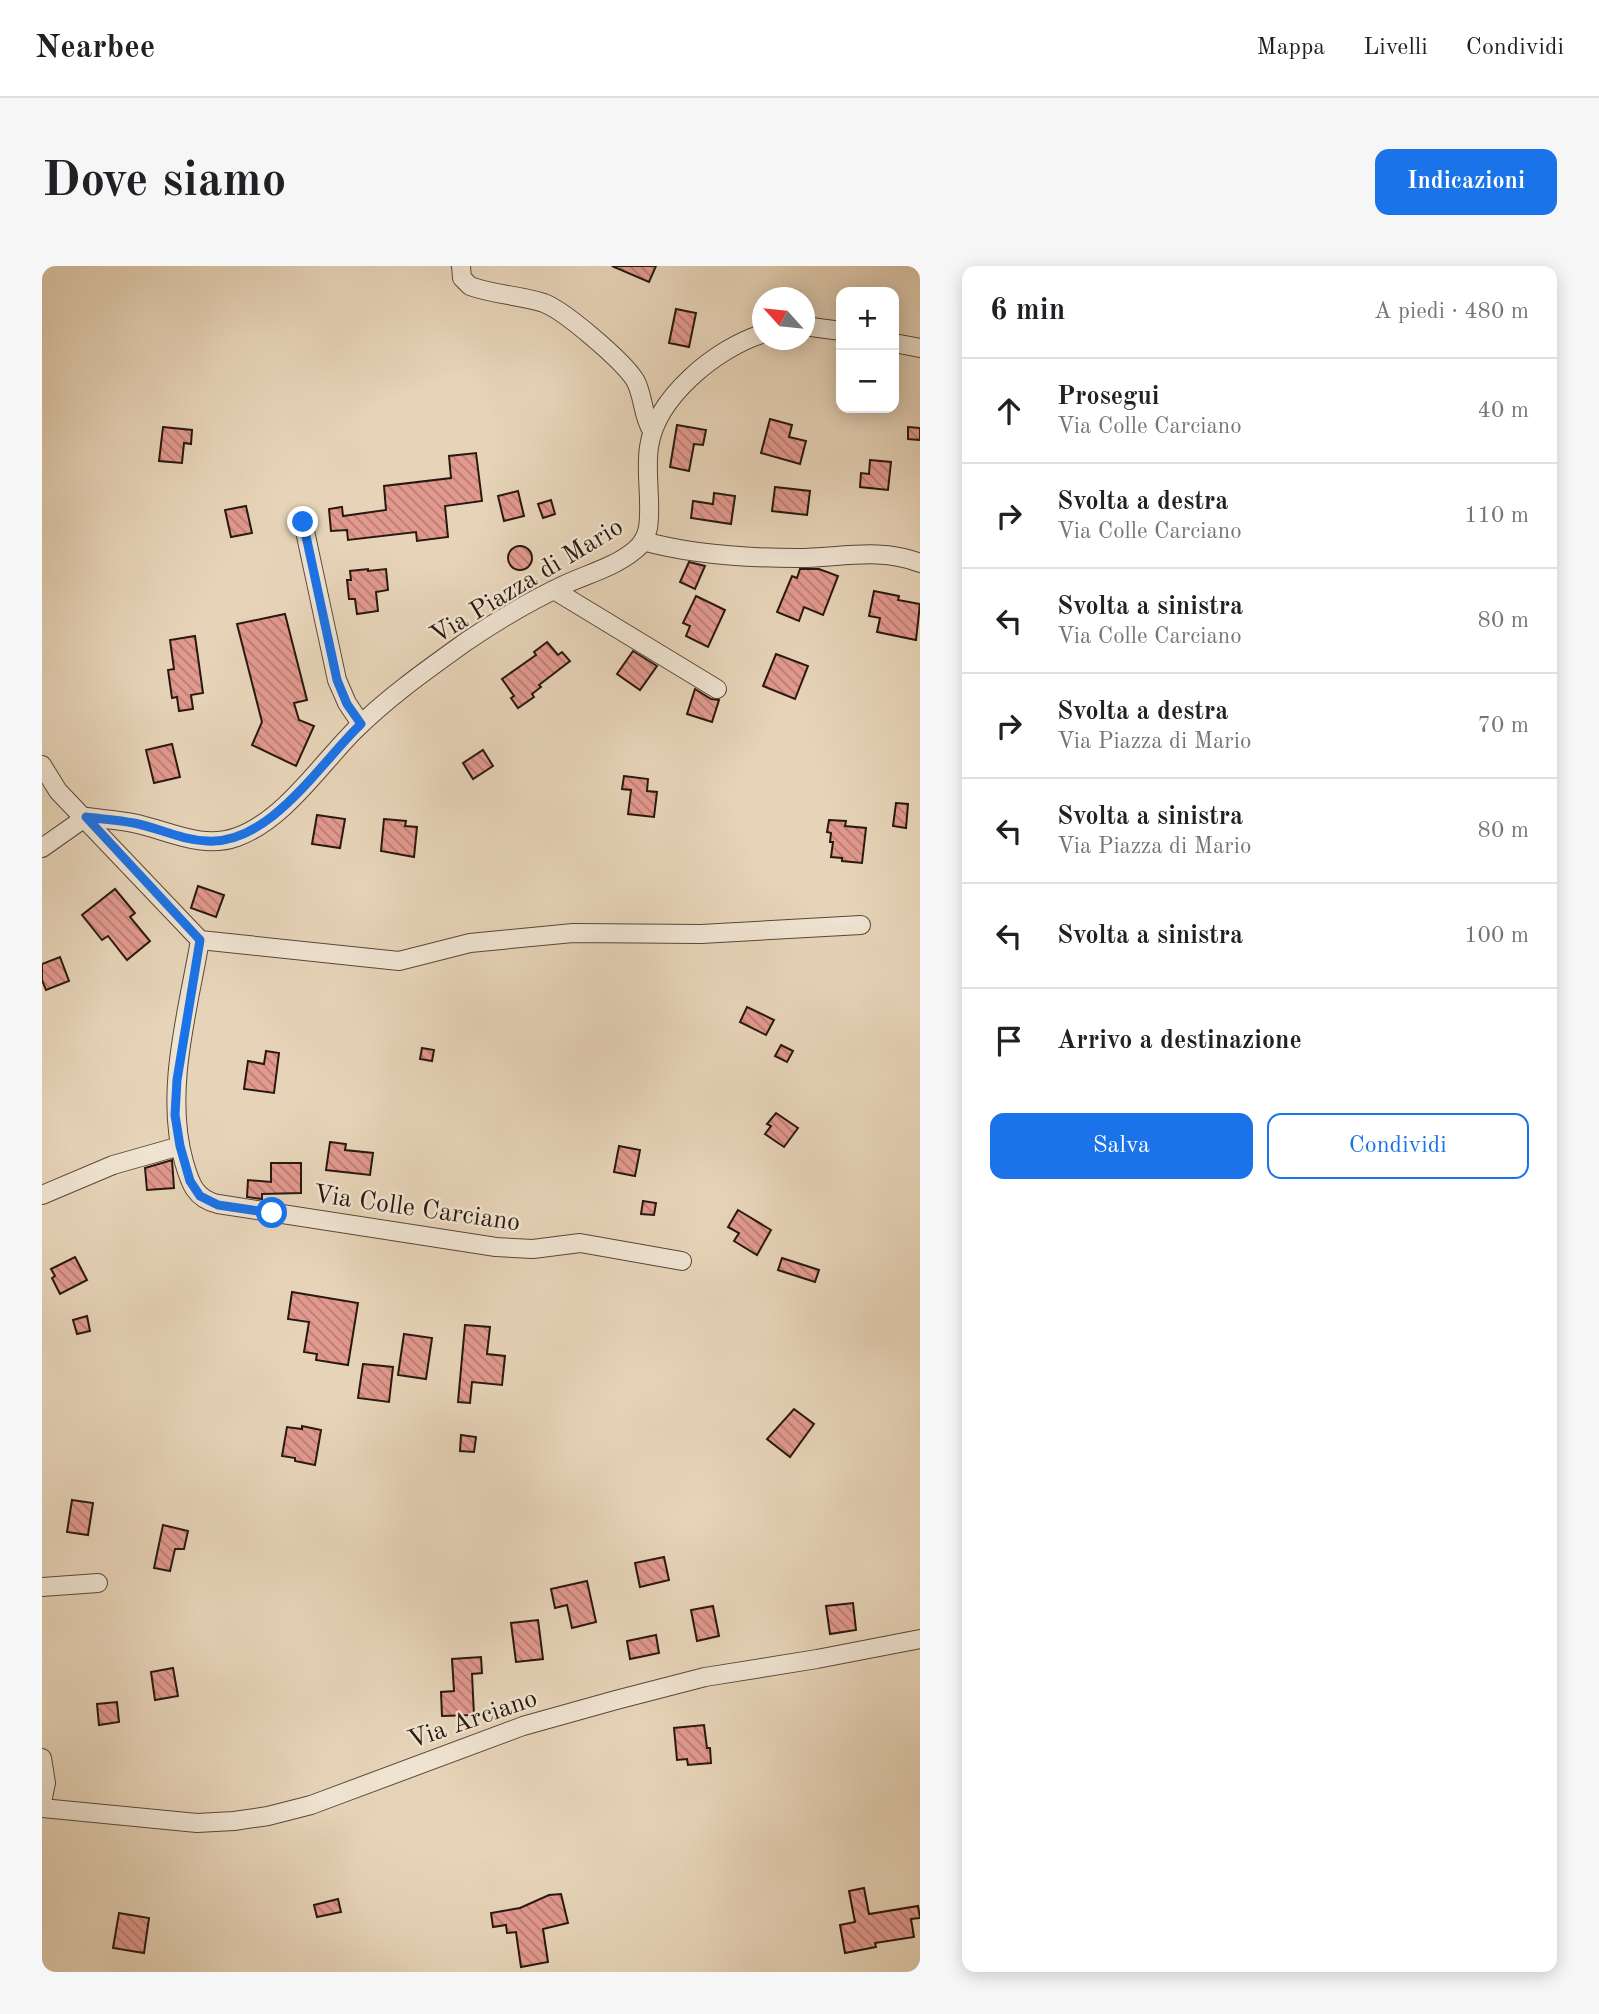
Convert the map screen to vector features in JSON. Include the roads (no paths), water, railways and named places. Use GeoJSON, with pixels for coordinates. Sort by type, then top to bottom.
{"type":"FeatureCollection","features":[{"type":"Feature","properties":{"kind":"street"},"geometry":{"type":"LineString","coordinates":[[461,266],[462,278],[470,286],[540,302],[557,309],[576,322],[633,377],[640,391],[645,419],[652,431]]}},
{"type":"Feature","properties":{"kind":"street"},"geometry":{"type":"LineString","coordinates":[[815,327],[836,330]]}},
{"type":"Feature","properties":{"kind":"street","name":"Via Piazza di Mario"},"geometry":{"type":"LineString","coordinates":[[86,817],[134,823],[205,841],[233,838],[253,830],[276,811],[361,724],[400,690],[474,636],[522,606],[619,561],[637,548],[643,541],[649,516],[647,460],[652,431],[664,408],[702,369],[728,349],[752,338]]}},
{"type":"Feature","properties":{"kind":"street"},"geometry":{"type":"LineString","coordinates":[[899,344],[920,348]]}},
{"type":"Feature","properties":{"kind":"street"},"geometry":{"type":"LineString","coordinates":[[303,522],[337,680],[347,704],[361,724]]}},
{"type":"Feature","properties":{"kind":"street"},"geometry":{"type":"LineString","coordinates":[[643,541],[678,549],[737,555],[797,558],[885,555],[920,563]]}},
{"type":"Feature","properties":{"kind":"street"},"geometry":{"type":"LineString","coordinates":[[554,590],[717,689]]}},
{"type":"Feature","properties":{"kind":"street"},"geometry":{"type":"LineString","coordinates":[[42,765],[54,786],[200,940],[399,961],[470,943],[573,933],[701,934],[860,925]]}},
{"type":"Feature","properties":{"kind":"street"},"geometry":{"type":"LineString","coordinates":[[42,848],[86,817]]}},
{"type":"Feature","properties":{"kind":"street","name":"Via Colle Carciano"},"geometry":{"type":"LineString","coordinates":[[200,940],[177,1080],[175,1115],[180,1146],[194,1189],[204,1199],[218,1205],[496,1247],[523,1249],[580,1243],[682,1261]]}},
{"type":"Feature","properties":{"kind":"street"},"geometry":{"type":"LineString","coordinates":[[42,1195],[113,1165],[180,1146]]}},
{"type":"Feature","properties":{"kind":"street"},"geometry":{"type":"LineString","coordinates":[[42,1587],[98,1583]]}},
{"type":"Feature","properties":{"kind":"street","name":"Via Arciano"},"geometry":{"type":"LineString","coordinates":[[42,1808],[197,1823],[268,1816],[311,1805],[523,1727],[616,1700],[705,1677],[838,1656],[920,1639]]}},
{"type":"Feature","properties":{"kind":"street"},"geometry":{"type":"LineString","coordinates":[[42,1758],[46,1783],[42,1802]]}}]}
